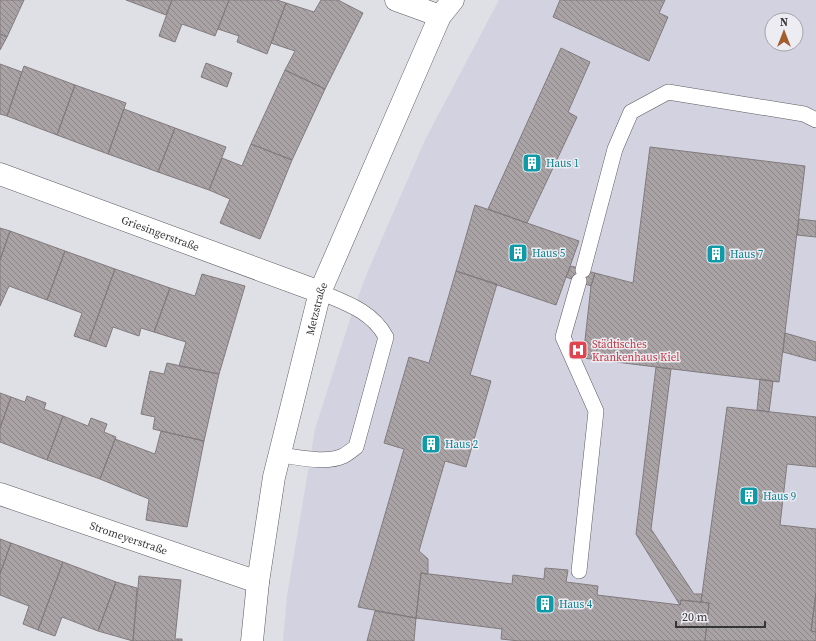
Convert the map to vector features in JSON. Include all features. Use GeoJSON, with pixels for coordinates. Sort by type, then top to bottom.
{"type":"FeatureCollection","features":[{"type":"Feature","properties":{"kind":"street"},"geometry":{"type":"LineString","coordinates":[[396,0],[446,8]]}},
{"type":"Feature","properties":{"kind":"street","name":"Metzstraße"},"geometry":{"type":"LineString","coordinates":[[252,641],[258,582],[274,478],[320,292],[446,8]]}},
{"type":"Feature","properties":{"kind":"street","name":"Griesingerstraße"},"geometry":{"type":"LineString","coordinates":[[0,174],[320,292]]}},
{"type":"Feature","properties":{"kind":"street","name":"Stromeyerstraße"},"geometry":{"type":"LineString","coordinates":[[0,494],[258,582]]}},
{"type":"Feature","properties":{"kind":"lane"},"geometry":{"type":"LineString","coordinates":[[579,570],[596,411],[563,337],[615,149],[632,112],[668,92],[804,114],[816,120]]}},
{"type":"Feature","properties":{"kind":"lane"},"geometry":{"type":"LineString","coordinates":[[280,455],[308,459],[324,459],[342,457],[356,447],[386,337],[380,326],[368,315],[352,305],[320,292]]}},
{"type":"Feature","properties":{"kind":"shaded area","name":"Städtisches Krankenhaus Kiel"},"geometry":{"type":"Polygon","coordinates":[[[499,0],[816,0],[816,641],[283,641],[287,596],[315,429],[351,316],[367,273],[425,140],[499,0]]]}},
{"type":"Feature","properties":{"kind":"building"},"geometry":{"type":"Polygon","coordinates":[[[0,0],[24,0],[7,37],[0,34],[0,0]]]}},
{"type":"Feature","properties":{"kind":"building"},"geometry":{"type":"Polygon","coordinates":[[[126,0],[172,0],[166,15],[126,0]]]}},
{"type":"Feature","properties":{"kind":"building"},"geometry":{"type":"Polygon","coordinates":[[[172,0],[229,0],[215,36],[182,24],[175,42],[159,36],[172,0]]]}},
{"type":"Feature","properties":{"kind":"building"},"geometry":{"type":"Polygon","coordinates":[[[229,0],[277,0],[286,3],[267,54],[237,42],[239,36],[218,29],[229,0]]]}},
{"type":"Feature","properties":{"kind":"building"},"geometry":{"type":"Polygon","coordinates":[[[321,0],[338,0],[363,13],[325,89],[285,70],[295,51],[271,43],[286,3],[314,12],[321,0]]]}},
{"type":"Feature","properties":{"kind":"building"},"geometry":{"type":"Polygon","coordinates":[[[560,0],[665,0],[659,13],[668,17],[649,61],[553,17],[560,0]]]}},
{"type":"Feature","properties":{"kind":"building"},"geometry":{"type":"Polygon","coordinates":[[[0,34],[7,37],[0,50],[0,34]]]}},
{"type":"Feature","properties":{"kind":"building","name":"Haus 1"},"geometry":{"type":"Polygon","coordinates":[[[561,48],[590,62],[568,112],[577,117],[527,223],[488,209],[561,48]]]}},
{"type":"Feature","properties":{"kind":"building"},"geometry":{"type":"Polygon","coordinates":[[[206,63],[232,73],[227,87],[201,77],[206,63]]]}},
{"type":"Feature","properties":{"kind":"building"},"geometry":{"type":"Polygon","coordinates":[[[0,64],[22,72],[7,116],[0,114],[0,64]]]}},
{"type":"Feature","properties":{"kind":"building"},"geometry":{"type":"Polygon","coordinates":[[[24,66],[75,85],[57,135],[7,116],[24,66]]]}},
{"type":"Feature","properties":{"kind":"building"},"geometry":{"type":"Polygon","coordinates":[[[285,70],[325,89],[292,160],[251,144],[285,70]]]}},
{"type":"Feature","properties":{"kind":"building"},"geometry":{"type":"Polygon","coordinates":[[[75,85],[126,103],[108,154],[57,135],[75,85]]]}},
{"type":"Feature","properties":{"kind":"building"},"geometry":{"type":"Polygon","coordinates":[[[124,109],[175,128],[158,172],[108,154],[124,109]]]}},
{"type":"Feature","properties":{"kind":"building"},"geometry":{"type":"Polygon","coordinates":[[[175,128],[226,147],[209,190],[158,172],[175,128]]]}},
{"type":"Feature","properties":{"kind":"building"},"geometry":{"type":"Polygon","coordinates":[[[251,144],[292,160],[260,239],[220,223],[230,199],[209,190],[222,158],[242,166],[251,144]]]}},
{"type":"Feature","properties":{"kind":"building","name":"Haus 7"},"geometry":{"type":"Polygon","coordinates":[[[650,147],[805,166],[779,382],[583,358],[591,286],[595,273],[633,283],[650,147]]]}},
{"type":"Feature","properties":{"kind":"building","name":"Haus 5"},"geometry":{"type":"Polygon","coordinates":[[[475,205],[579,241],[556,305],[456,271],[475,205]]]}},
{"type":"Feature","properties":{"kind":"building"},"geometry":{"type":"Polygon","coordinates":[[[799,219],[816,221],[816,237],[797,235],[799,219]]]}},
{"type":"Feature","properties":{"kind":"building"},"geometry":{"type":"Polygon","coordinates":[[[0,228],[10,231],[0,260],[0,228]]]}},
{"type":"Feature","properties":{"kind":"building"},"geometry":{"type":"Polygon","coordinates":[[[10,231],[65,251],[47,300],[9,286],[0,306],[0,260],[10,231]]]}},
{"type":"Feature","properties":{"kind":"building"},"geometry":{"type":"Polygon","coordinates":[[[65,251],[115,269],[89,341],[74,336],[82,313],[47,300],[65,251]]]}},
{"type":"Feature","properties":{"kind":"building"},"geometry":{"type":"Polygon","coordinates":[[[571,266],[595,273],[591,286],[566,277],[571,266]]]}},
{"type":"Feature","properties":{"kind":"building"},"geometry":{"type":"Polygon","coordinates":[[[115,269],[170,288],[154,332],[141,328],[139,336],[113,327],[106,347],[89,341],[115,269]]]}},
{"type":"Feature","properties":{"kind":"building","name":"Haus 2"},"geometry":{"type":"Polygon","coordinates":[[[456,271],[497,284],[470,375],[491,381],[466,467],[445,461],[419,551],[428,559],[428,574],[421,573],[416,618],[358,607],[404,449],[384,443],[409,357],[429,363],[456,271]]]}},
{"type":"Feature","properties":{"kind":"building"},"geometry":{"type":"Polygon","coordinates":[[[202,274],[245,286],[219,374],[179,366],[186,342],[154,332],[170,288],[195,296],[202,274]]]}},
{"type":"Feature","properties":{"kind":"building"},"geometry":{"type":"Polygon","coordinates":[[[785,333],[816,342],[816,361],[783,352],[785,333]]]}},
{"type":"Feature","properties":{"kind":"building"},"geometry":{"type":"Polygon","coordinates":[[[167,363],[219,374],[204,441],[153,429],[155,417],[141,414],[150,371],[164,374],[167,363]]]}},
{"type":"Feature","properties":{"kind":"building"},"geometry":{"type":"Polygon","coordinates":[[[656,367],[671,369],[651,529],[694,594],[702,594],[701,602],[681,600],[680,605],[636,534],[656,367]]]}},
{"type":"Feature","properties":{"kind":"building"},"geometry":{"type":"Polygon","coordinates":[[[760,379],[773,381],[769,412],[757,410],[760,379]]]}},
{"type":"Feature","properties":{"kind":"building"},"geometry":{"type":"Polygon","coordinates":[[[0,393],[11,397],[0,428],[0,393]]]}},
{"type":"Feature","properties":{"kind":"building"},"geometry":{"type":"Polygon","coordinates":[[[27,396],[46,403],[44,409],[63,416],[47,460],[0,442],[0,428],[11,397],[25,402],[27,396]]]}},
{"type":"Feature","properties":{"kind":"building","name":"Haus 9"},"geometry":{"type":"Polygon","coordinates":[[[727,407],[816,417],[816,467],[787,464],[780,525],[816,529],[816,593],[811,631],[816,632],[816,641],[705,641],[709,603],[701,602],[727,407]]]}},
{"type":"Feature","properties":{"kind":"building"},"geometry":{"type":"Polygon","coordinates":[[[63,416],[88,426],[91,418],[107,424],[104,432],[116,437],[100,479],[47,460],[63,416]]]}},
{"type":"Feature","properties":{"kind":"building"},"geometry":{"type":"Polygon","coordinates":[[[161,431],[204,441],[187,527],[146,520],[149,499],[100,479],[115,439],[155,454],[161,431]]]}},
{"type":"Feature","properties":{"kind":"building"},"geometry":{"type":"Polygon","coordinates":[[[0,539],[11,543],[0,574],[0,539]]]}},
{"type":"Feature","properties":{"kind":"building"},"geometry":{"type":"Polygon","coordinates":[[[11,543],[63,562],[38,630],[23,624],[29,606],[0,595],[0,574],[11,543]]]}},
{"type":"Feature","properties":{"kind":"building"},"geometry":{"type":"Polygon","coordinates":[[[63,562],[116,582],[98,631],[62,617],[55,636],[38,630],[63,562]]]}},
{"type":"Feature","properties":{"kind":"building","name":"Haus 4"},"geometry":{"type":"Polygon","coordinates":[[[545,568],[568,570],[566,582],[598,586],[597,595],[680,605],[681,600],[709,603],[705,641],[519,641],[501,639],[502,629],[416,618],[421,573],[512,584],[513,575],[544,579],[545,568]]]}},
{"type":"Feature","properties":{"kind":"building"},"geometry":{"type":"Polygon","coordinates":[[[139,576],[181,580],[175,639],[182,639],[182,641],[133,641],[139,576]]]}},
{"type":"Feature","properties":{"kind":"building"},"geometry":{"type":"Polygon","coordinates":[[[116,582],[137,588],[133,641],[98,631],[116,582]]]}},
{"type":"Feature","properties":{"kind":"building"},"geometry":{"type":"Polygon","coordinates":[[[816,593],[816,632],[811,631],[816,593]]]}},
{"type":"Feature","properties":{"kind":"building"},"geometry":{"type":"Polygon","coordinates":[[[375,611],[416,618],[414,641],[367,641],[375,611]]]}},
{"type":"Feature","properties":{"kind":"place","name":"Haus 1"},"geometry":{"type":"Point","coordinates":[532,163]}},
{"type":"Feature","properties":{"kind":"place","name":"Haus 5"},"geometry":{"type":"Point","coordinates":[518,253]}},
{"type":"Feature","properties":{"kind":"place","name":"Haus 7"},"geometry":{"type":"Point","coordinates":[716,254]}},
{"type":"Feature","properties":{"kind":"place","name":"Städtisches Krankenhaus Kiel"},"geometry":{"type":"Point","coordinates":[578,350]}},
{"type":"Feature","properties":{"kind":"place","name":"Haus 2"},"geometry":{"type":"Point","coordinates":[431,444]}},
{"type":"Feature","properties":{"kind":"place","name":"Haus 9"},"geometry":{"type":"Point","coordinates":[749,496]}},
{"type":"Feature","properties":{"kind":"place","name":"Haus 4"},"geometry":{"type":"Point","coordinates":[545,604]}}]}
